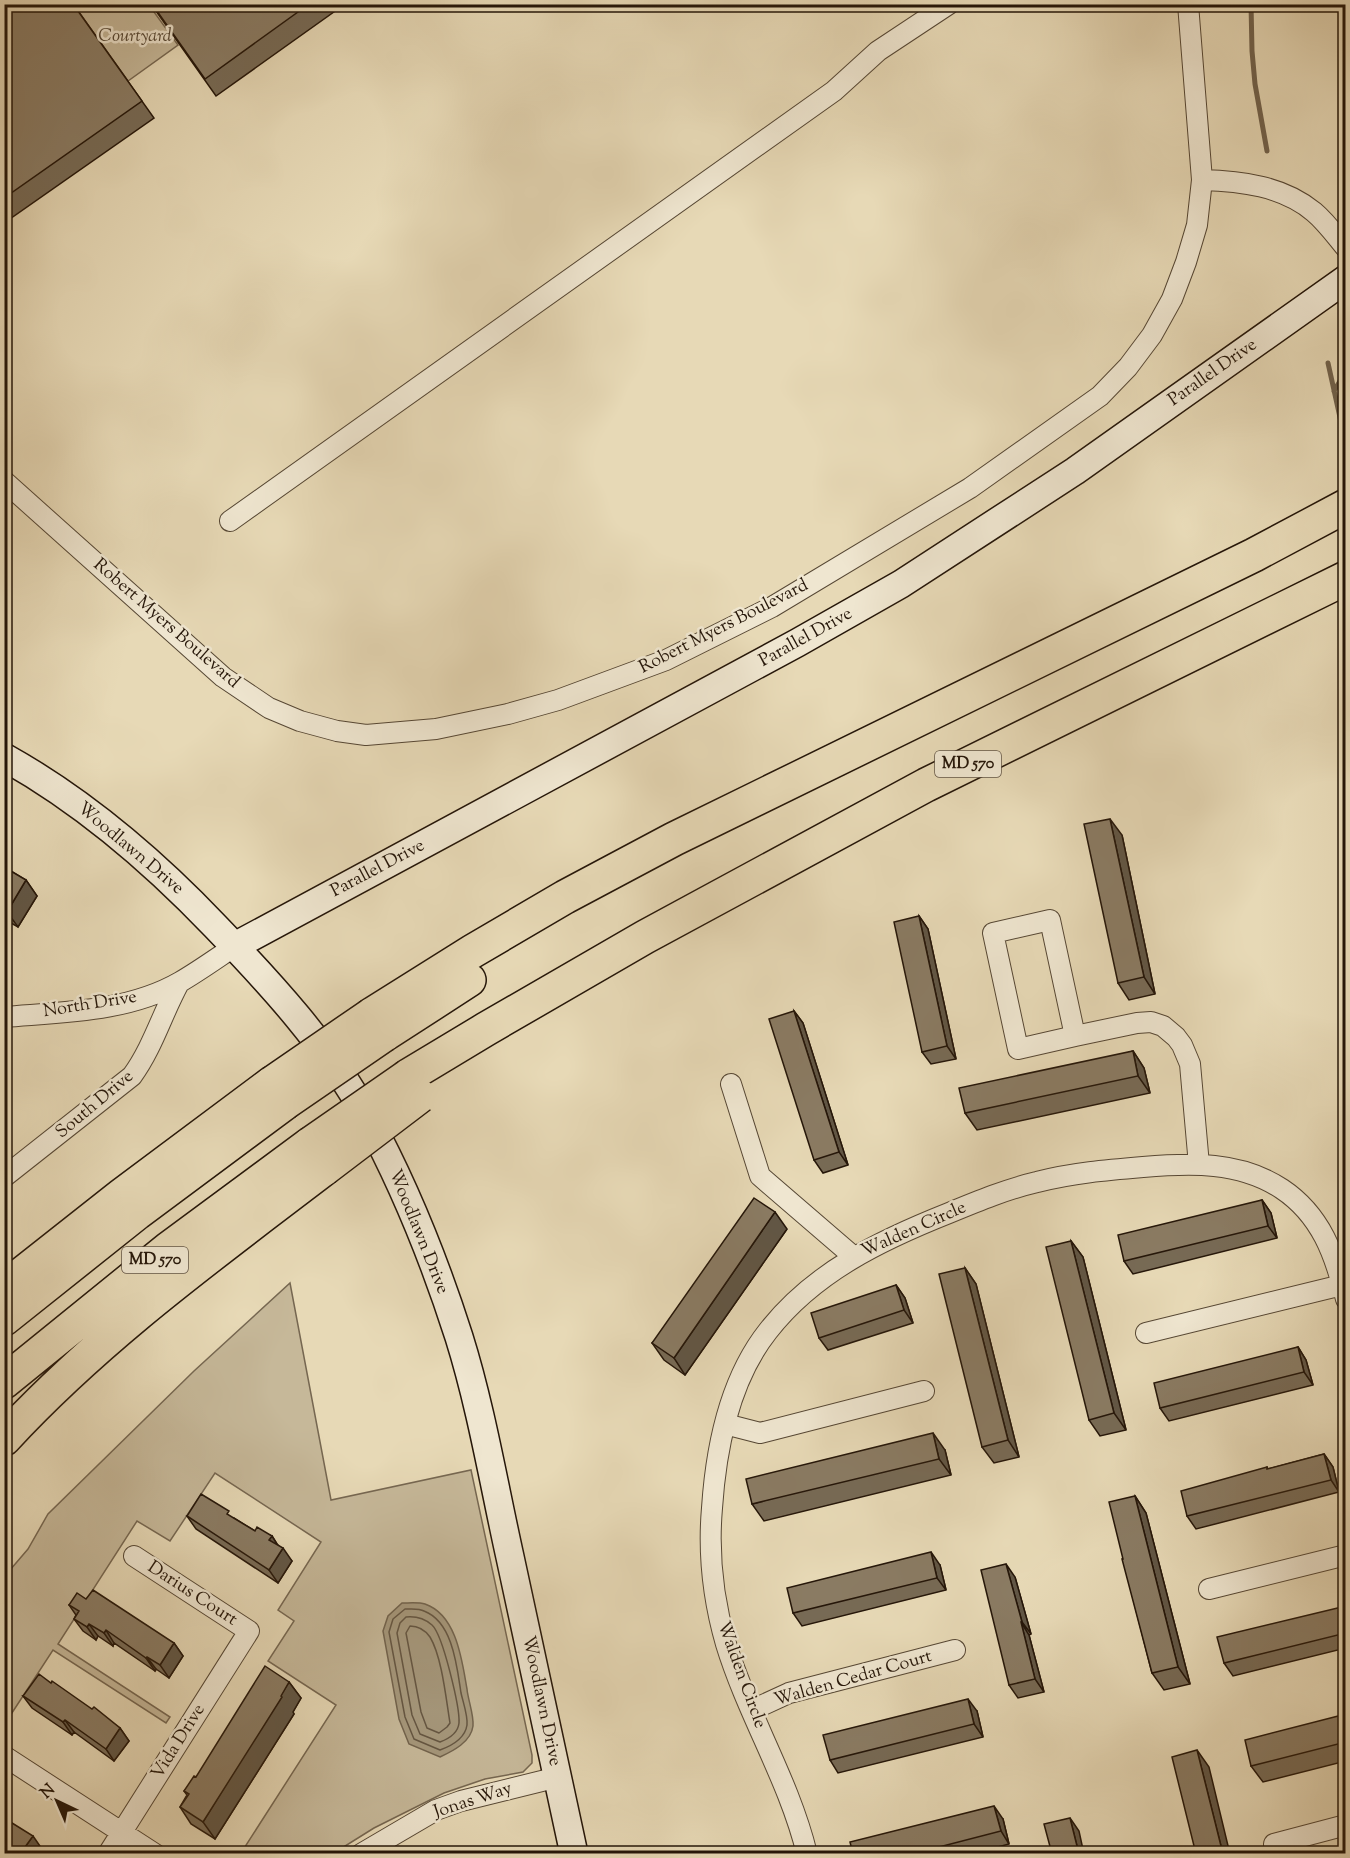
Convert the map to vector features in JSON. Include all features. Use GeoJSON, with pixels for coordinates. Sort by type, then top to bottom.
{"type":"FeatureCollection","features":[{"type":"Feature","properties":{"kind":"highway","name":"MD 570"},"geometry":{"type":"LineString","coordinates":[[4,1319],[137,1213],[279,1093],[378,1025],[485,969],[575,914],[911,722],[1254,555],[1346,506]]}},
{"type":"Feature","properties":{"kind":"highway","name":"MD 570"},"geometry":{"type":"LineString","coordinates":[[4,1383],[168,1249],[317,1156],[414,1086],[486,1029],[645,937],[926,785],[1346,578]]}},
{"type":"Feature","properties":{"kind":"highway"},"geometry":{"type":"LineString","coordinates":[[4,1288],[131,1188],[279,1093]]}},
{"type":"Feature","properties":{"kind":"highway"},"geometry":{"type":"LineString","coordinates":[[4,1439],[86,1360],[188,1273],[317,1156]]}},
{"type":"Feature","properties":{"kind":"street"},"geometry":{"type":"LineString","coordinates":[[230,521],[834,91],[890,42],[949,4]]}},
{"type":"Feature","properties":{"kind":"street","name":"Robert Myers Boulevard"},"geometry":{"type":"LineString","coordinates":[[4,481],[223,677],[269,708],[300,722],[366,735],[436,729],[508,714],[558,700],[666,660],[772,607],[970,488],[1100,396],[1128,367],[1152,335],[1172,299],[1197,225],[1202,180],[1188,4]]}},
{"type":"Feature","properties":{"kind":"street"},"geometry":{"type":"LineString","coordinates":[[1202,180],[1232,181],[1283,194],[1314,212],[1346,248]]}},
{"type":"Feature","properties":{"kind":"street","name":"Parallel Drive"},"geometry":{"type":"LineString","coordinates":[[235,946],[797,643],[901,584],[1075,471],[1346,279]]}},
{"type":"Feature","properties":{"kind":"street","name":"Woodlawn Drive"},"geometry":{"type":"LineString","coordinates":[[4,757],[69,798],[125,841],[178,887],[289,1007],[337,1069],[366,1116],[401,1186],[430,1255],[460,1340],[484,1438],[574,1854]]}},
{"type":"Feature","properties":{"kind":"street"},"geometry":{"type":"LineString","coordinates":[[1075,1036],[1050,920],[993,933],[1018,1049],[1150,1022],[1163,1026],[1176,1037],[1190,1064],[1199,1165]]}},
{"type":"Feature","properties":{"kind":"street","name":"North Drive"},"geometry":{"type":"LineString","coordinates":[[4,1017],[93,1009],[134,1001],[179,983],[235,946]]}},
{"type":"Feature","properties":{"kind":"street","name":"South Drive"},"geometry":{"type":"LineString","coordinates":[[4,1177],[132,1076],[145,1058],[166,1006],[179,983]]}},
{"type":"Feature","properties":{"kind":"street"},"geometry":{"type":"LineString","coordinates":[[731,1084],[760,1176],[854,1257]]}},
{"type":"Feature","properties":{"kind":"street","name":"Walden Circle"},"geometry":{"type":"LineString","coordinates":[[807,1854],[789,1792],[752,1710],[727,1645],[712,1575],[711,1509],[725,1424],[744,1372],[767,1331],[809,1289],[854,1257],[899,1233],[993,1196],[1038,1182],[1105,1170],[1199,1165],[1222,1167],[1256,1175],[1282,1189],[1307,1210],[1325,1237],[1344,1292]]}},
{"type":"Feature","properties":{"kind":"street"},"geometry":{"type":"LineString","coordinates":[[1146,1333],[1344,1292]]}},
{"type":"Feature","properties":{"kind":"street"},"geometry":{"type":"LineString","coordinates":[[725,1424],[760,1433],[924,1391]]}},
{"type":"Feature","properties":{"kind":"street"},"geometry":{"type":"LineString","coordinates":[[1209,1589],[1346,1555]]}},
{"type":"Feature","properties":{"kind":"street","name":"Darius Court"},"geometry":{"type":"LineString","coordinates":[[134,1556],[249,1631]]}},
{"type":"Feature","properties":{"kind":"street","name":"Vida Drive"},"geometry":{"type":"LineString","coordinates":[[108,1854],[249,1631]]}},
{"type":"Feature","properties":{"kind":"street","name":"Walden Cedar Court"},"geometry":{"type":"LineString","coordinates":[[752,1710],[789,1693],[955,1650]]}},
{"type":"Feature","properties":{"kind":"street"},"geometry":{"type":"LineString","coordinates":[[4,1756],[155,1854]]}},
{"type":"Feature","properties":{"kind":"street","name":"Jonas Way"},"geometry":{"type":"LineString","coordinates":[[361,1854],[436,1810],[461,1801],[558,1777]]}},
{"type":"Feature","properties":{"kind":"street"},"geometry":{"type":"LineString","coordinates":[[1274,1844],[1346,1825]]}},
{"type":"Feature","properties":{"kind":"green space","name":"Courtyard"},"geometry":{"type":"Polygon","coordinates":[[[74,5],[149,5],[178,45],[128,81],[74,5]]]}},
{"type":"Feature","properties":{"kind":"green space"},"geometry":{"type":"Polygon","coordinates":[[[290,1283],[331,1500],[471,1470],[532,1763],[523,1772],[485,1779],[444,1793],[374,1828],[334,1853],[241,1853],[336,1705],[268,1661],[294,1621],[278,1610],[321,1542],[215,1473],[170,1541],[137,1521],[58,1644],[170,1717],[166,1723],[53,1650],[8,1719],[5,1716],[4,1577],[28,1549],[48,1514],[194,1371],[290,1283]]]}},
{"type":"Feature","properties":{"kind":"water"},"geometry":{"type":"Polygon","coordinates":[[[402,1603],[423,1603],[436,1610],[451,1628],[460,1653],[472,1712],[472,1732],[456,1749],[440,1757],[409,1744],[399,1719],[383,1631],[388,1616],[402,1603]]]}},
{"type":"Feature","properties":{"kind":"building"},"geometry":{"type":"Polygon","coordinates":[[[4,4],[73,4],[142,101],[4,198],[4,4]]]}},
{"type":"Feature","properties":{"kind":"building"},"geometry":{"type":"Polygon","coordinates":[[[152,4],[309,4],[205,79],[152,4]]]}},
{"type":"Feature","properties":{"kind":"building"},"geometry":{"type":"Polygon","coordinates":[[[1110,819],[1144,977],[1118,983],[1084,824],[1110,819]]]}},
{"type":"Feature","properties":{"kind":"building"},"geometry":{"type":"Polygon","coordinates":[[[4,867],[26,880],[7,912],[4,910],[4,867]]]}},
{"type":"Feature","properties":{"kind":"building"},"geometry":{"type":"Polygon","coordinates":[[[919,916],[947,1046],[922,1052],[894,922],[919,916]]]}},
{"type":"Feature","properties":{"kind":"building"},"geometry":{"type":"Polygon","coordinates":[[[794,1011],[839,1152],[814,1160],[769,1019],[794,1011]]]}},
{"type":"Feature","properties":{"kind":"building"},"geometry":{"type":"Polygon","coordinates":[[[1133,1051],[1138,1076],[965,1113],[959,1088],[1133,1051]]]}},
{"type":"Feature","properties":{"kind":"building"},"geometry":{"type":"Polygon","coordinates":[[[754,1198],[775,1212],[674,1358],[652,1343],[754,1198]]]}},
{"type":"Feature","properties":{"kind":"building"},"geometry":{"type":"Polygon","coordinates":[[[1262,1200],[1268,1226],[1124,1261],[1118,1235],[1262,1200]]]}},
{"type":"Feature","properties":{"kind":"building"},"geometry":{"type":"Polygon","coordinates":[[[1071,1241],[1114,1413],[1089,1420],[1046,1247],[1071,1241]]]}},
{"type":"Feature","properties":{"kind":"building"},"geometry":{"type":"Polygon","coordinates":[[[965,1268],[1008,1440],[982,1447],[939,1274],[965,1268]]]}},
{"type":"Feature","properties":{"kind":"building"},"geometry":{"type":"Polygon","coordinates":[[[896,1285],[904,1310],[819,1338],[811,1313],[896,1285]]]}},
{"type":"Feature","properties":{"kind":"building"},"geometry":{"type":"Polygon","coordinates":[[[1298,1347],[1304,1372],[1160,1408],[1154,1383],[1298,1347]]]}},
{"type":"Feature","properties":{"kind":"building"},"geometry":{"type":"Polygon","coordinates":[[[933,1433],[939,1459],[752,1504],[746,1479],[933,1433]]]}},
{"type":"Feature","properties":{"kind":"building"},"geometry":{"type":"Polygon","coordinates":[[[1324,1454],[1331,1480],[1187,1516],[1181,1491],[1324,1454]]]}},
{"type":"Feature","properties":{"kind":"building"},"geometry":{"type":"Polygon","coordinates":[[[201,1494],[229,1511],[227,1514],[255,1531],[257,1527],[272,1536],[269,1540],[283,1548],[269,1570],[187,1516],[201,1494]]]}},
{"type":"Feature","properties":{"kind":"building"},"geometry":{"type":"Polygon","coordinates":[[[1135,1496],[1178,1667],[1152,1673],[1109,1502],[1135,1496]]]}},
{"type":"Feature","properties":{"kind":"building"},"geometry":{"type":"Polygon","coordinates":[[[931,1552],[937,1578],[793,1613],[787,1588],[931,1552]]]}},
{"type":"Feature","properties":{"kind":"building"},"geometry":{"type":"Polygon","coordinates":[[[1006,1564],[1035,1679],[1009,1685],[981,1570],[1006,1564]]]}},
{"type":"Feature","properties":{"kind":"building"},"geometry":{"type":"Polygon","coordinates":[[[93,1590],[174,1643],[160,1665],[106,1630],[104,1633],[89,1624],[87,1627],[74,1619],[79,1611],[69,1605],[77,1593],[86,1599],[93,1590]]]}},
{"type":"Feature","properties":{"kind":"building"},"geometry":{"type":"Polygon","coordinates":[[[1346,1606],[1346,1633],[1224,1663],[1217,1637],[1346,1606]]]}},
{"type":"Feature","properties":{"kind":"building"},"geometry":{"type":"Polygon","coordinates":[[[265,1666],[289,1682],[282,1697],[203,1822],[180,1807],[189,1794],[184,1791],[194,1776],[196,1777],[265,1666]]]}},
{"type":"Feature","properties":{"kind":"building"},"geometry":{"type":"Polygon","coordinates":[[[39,1674],[92,1709],[94,1707],[120,1728],[106,1749],[65,1720],[63,1722],[23,1696],[39,1674]]]}},
{"type":"Feature","properties":{"kind":"building"},"geometry":{"type":"Polygon","coordinates":[[[968,1699],[974,1724],[830,1760],[823,1735],[968,1699]]]}},
{"type":"Feature","properties":{"kind":"building"},"geometry":{"type":"Polygon","coordinates":[[[1346,1714],[1346,1742],[1251,1766],[1245,1740],[1346,1714]]]}},
{"type":"Feature","properties":{"kind":"building"},"geometry":{"type":"Polygon","coordinates":[[[1197,1750],[1223,1854],[1196,1854],[1172,1757],[1197,1750]]]}},
{"type":"Feature","properties":{"kind":"building"},"geometry":{"type":"Polygon","coordinates":[[[994,1806],[1001,1831],[912,1854],[853,1854],[850,1842],[994,1806]]]}},
{"type":"Feature","properties":{"kind":"building"},"geometry":{"type":"Polygon","coordinates":[[[4,1818],[33,1836],[20,1854],[9,1854],[4,1850],[4,1818]]]}},
{"type":"Feature","properties":{"kind":"building"},"geometry":{"type":"Polygon","coordinates":[[[1070,1818],[1079,1854],[1052,1854],[1044,1824],[1070,1818]]]}},
{"type":"Feature","properties":{"kind":"waterway"},"geometry":{"type":"LineString","coordinates":[[1251,4],[1255,84],[1267,151]]}},
{"type":"Feature","properties":{"kind":"waterway"},"geometry":{"type":"LineString","coordinates":[[1328,363],[1345,440]]}},
{"type":"Feature","properties":{"kind":"waterway"},"geometry":{"type":"LineString","coordinates":[[1334,391],[1346,371]]}}]}
